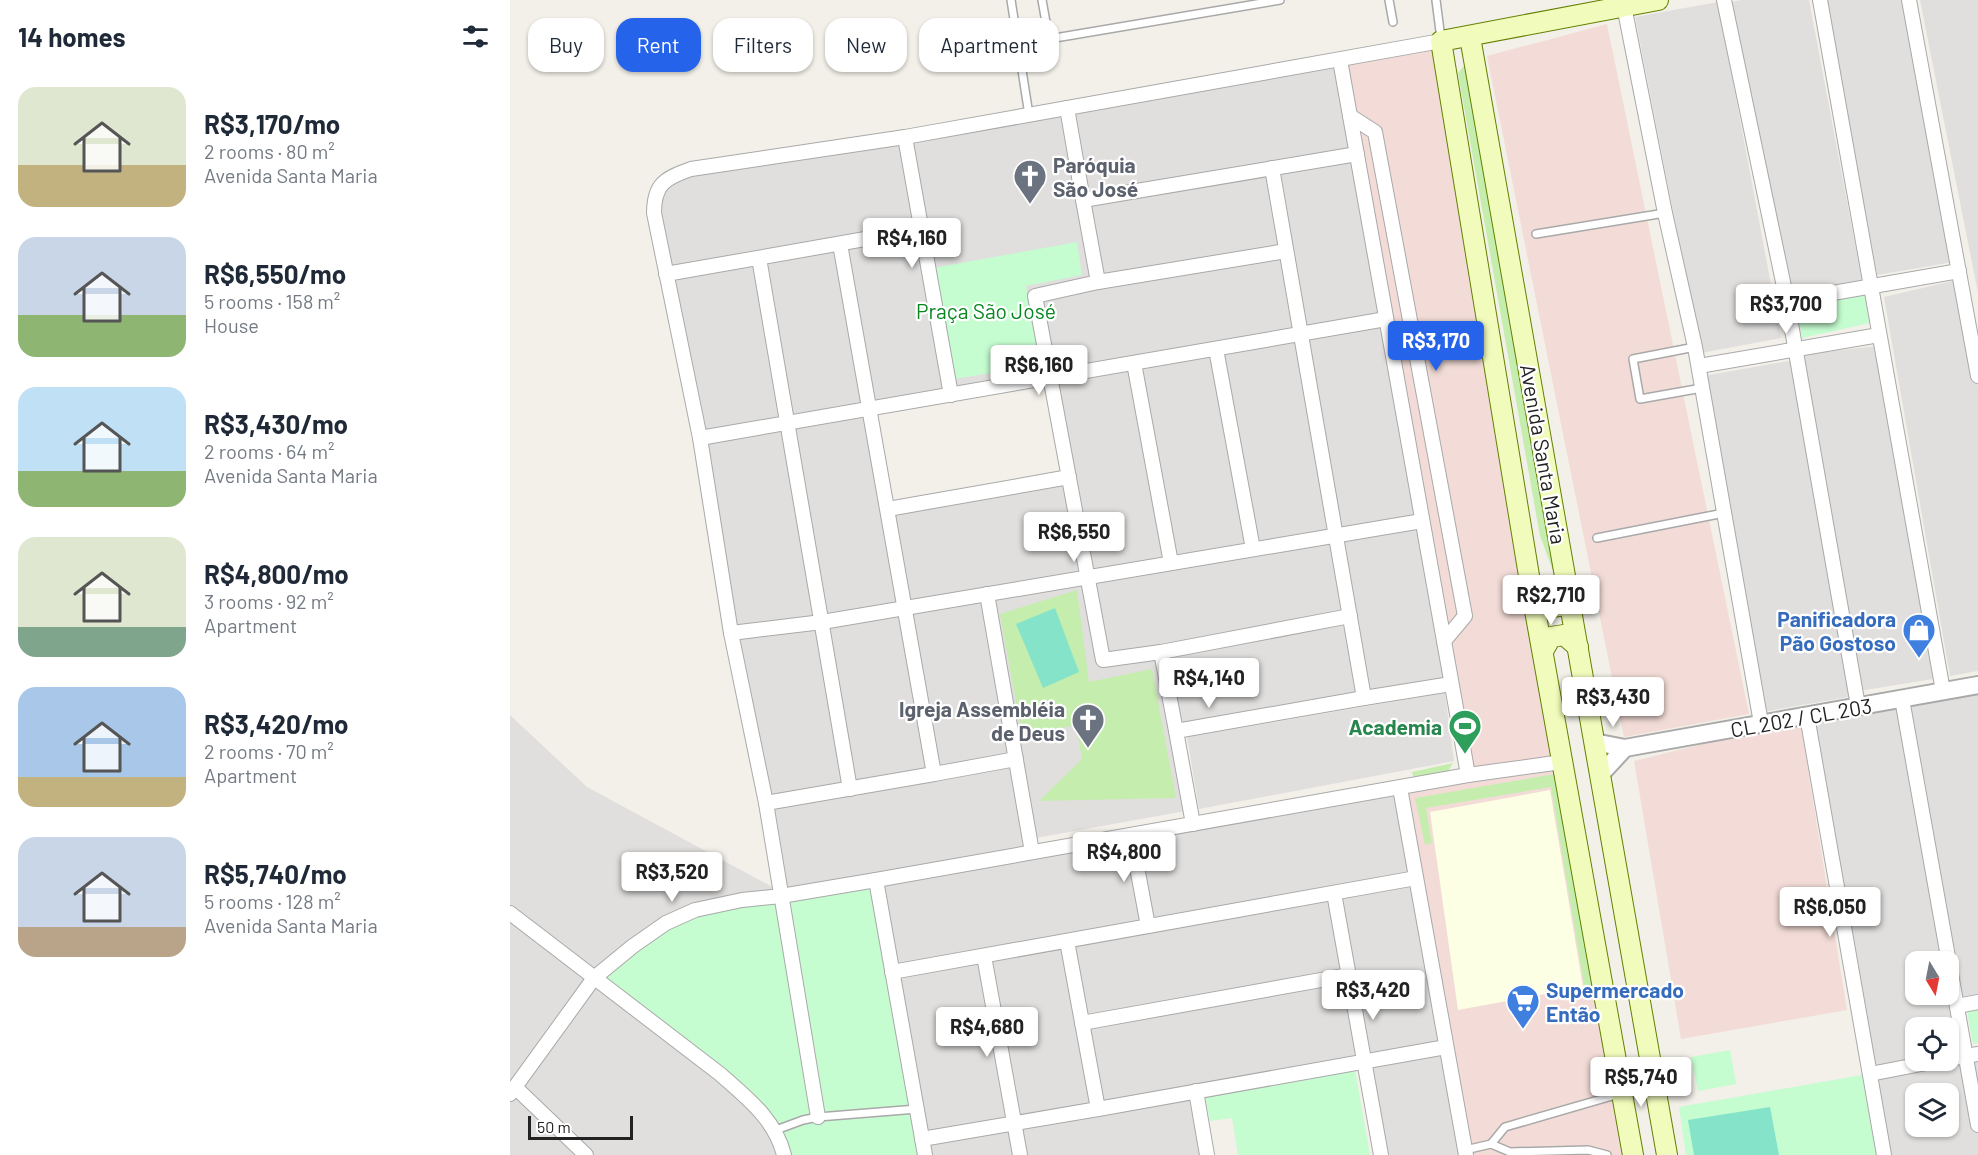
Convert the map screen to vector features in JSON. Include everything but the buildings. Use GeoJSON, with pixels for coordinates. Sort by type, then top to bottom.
{"type":"FeatureCollection","features":[{"type":"Feature","properties":{"kind":"main road"},"geometry":{"type":"LineString","coordinates":[[1441,41],[1659,0]]}},
{"type":"Feature","properties":{"kind":"main road","name":"Avenida Santa Maria"},"geometry":{"type":"LineString","coordinates":[[1470,37],[1667,1155]]}},
{"type":"Feature","properties":{"kind":"main road","name":"Avenida Santa Maria"},"geometry":{"type":"LineString","coordinates":[[1441,41],[1532,594],[1631,1147]]}},
{"type":"Feature","properties":{"kind":"main road"},"geometry":{"type":"LineString","coordinates":[[1532,594],[1543,608],[1559,606],[1569,592]]}},
{"type":"Feature","properties":{"kind":"main road"},"geometry":{"type":"LineString","coordinates":[[1543,651],[1551,637],[1564,635],[1578,647]]}},
{"type":"Feature","properties":{"kind":"main road"},"geometry":{"type":"LineString","coordinates":[[1621,1093],[1655,1087]]}},
{"type":"Feature","properties":{"kind":"main road"},"geometry":{"type":"LineString","coordinates":[[1631,1147],[1663,1134]]}},
{"type":"Feature","properties":{"kind":"street"},"geometry":{"type":"LineString","coordinates":[[1724,0],[1787,301],[1858,706]]}},
{"type":"Feature","properties":{"kind":"street"},"geometry":{"type":"LineString","coordinates":[[1820,0],[1943,691]]}},
{"type":"Feature","properties":{"kind":"street"},"geometry":{"type":"LineString","coordinates":[[1909,0],[1959,272],[1972,310],[1978,376]]}},
{"type":"Feature","properties":{"kind":"street"},"geometry":{"type":"LineString","coordinates":[[1624,6],[1665,213],[1699,366],[1761,723]]}},
{"type":"Feature","properties":{"kind":"street"},"geometry":{"type":"LineString","coordinates":[[818,1117],[766,803],[731,633],[700,438],[654,213],[654,198],[659,188],[676,174],[690,170],[905,137],[1441,41]]}},
{"type":"Feature","properties":{"kind":"street"},"geometry":{"type":"LineString","coordinates":[[1340,60],[1468,775]]}},
{"type":"Feature","properties":{"kind":"street"},"geometry":{"type":"LineString","coordinates":[[1067,108],[1098,282]]}},
{"type":"Feature","properties":{"kind":"street"},"geometry":{"type":"LineString","coordinates":[[1350,116],[1375,132],[1465,616],[1444,640]]}},
{"type":"Feature","properties":{"kind":"street"},"geometry":{"type":"LineString","coordinates":[[905,137],[951,395]]}},
{"type":"Feature","properties":{"kind":"street"},"geometry":{"type":"LineString","coordinates":[[1083,200],[1357,154]]}},
{"type":"Feature","properties":{"kind":"street"},"geometry":{"type":"LineString","coordinates":[[1272,168],[1364,698]]}},
{"type":"Feature","properties":{"kind":"street"},"geometry":{"type":"LineString","coordinates":[[666,274],[921,229]]}},
{"type":"Feature","properties":{"kind":"street"},"geometry":{"type":"LineString","coordinates":[[840,243],[934,774]]}},
{"type":"Feature","properties":{"kind":"street"},"geometry":{"type":"LineString","coordinates":[[1286,251],[1098,282],[1035,296],[1103,660],[1161,652],[1350,616]]}},
{"type":"Feature","properties":{"kind":"street"},"geometry":{"type":"LineString","coordinates":[[759,258],[850,789]]}},
{"type":"Feature","properties":{"kind":"street"},"geometry":{"type":"LineString","coordinates":[[1787,301],[1959,272]]}},
{"type":"Feature","properties":{"kind":"street"},"geometry":{"type":"LineString","coordinates":[[700,438],[1386,319]]}},
{"type":"Feature","properties":{"kind":"street"},"geometry":{"type":"LineString","coordinates":[[1699,366],[1880,335]]}},
{"type":"Feature","properties":{"kind":"street"},"geometry":{"type":"LineString","coordinates":[[1216,349],[1253,549]]}},
{"type":"Feature","properties":{"kind":"street"},"geometry":{"type":"LineString","coordinates":[[1134,363],[1171,563]]}},
{"type":"Feature","properties":{"kind":"street"},"geometry":{"type":"LineString","coordinates":[[888,509],[1069,477]]}},
{"type":"Feature","properties":{"kind":"street"},"geometry":{"type":"LineString","coordinates":[[731,633],[822,622],[1422,521]]}},
{"type":"Feature","properties":{"kind":"street"},"geometry":{"type":"LineString","coordinates":[[987,594],[1032,852]]}},
{"type":"Feature","properties":{"kind":"street"},"geometry":{"type":"LineString","coordinates":[[1161,652],[1193,824]]}},
{"type":"Feature","properties":{"kind":"street"},"geometry":{"type":"LineString","coordinates":[[1176,731],[1451,684]]}},
{"type":"Feature","properties":{"kind":"street","name":"CL 202 / CL 203"},"geometry":{"type":"LineString","coordinates":[[1625,748],[1978,685]]}},
{"type":"Feature","properties":{"kind":"street"},"geometry":{"type":"LineString","coordinates":[[1902,699],[1957,1006],[1972,1055],[1978,1125]]}},
{"type":"Feature","properties":{"kind":"street"},"geometry":{"type":"LineString","coordinates":[[1807,716],[1884,1155]]}},
{"type":"Feature","properties":{"kind":"street"},"geometry":{"type":"LineString","coordinates":[[1594,742],[1625,748]]}},
{"type":"Feature","properties":{"kind":"street"},"geometry":{"type":"LineString","coordinates":[[1600,776],[1625,748]]}},
{"type":"Feature","properties":{"kind":"street"},"geometry":{"type":"LineString","coordinates":[[766,803],[1016,759]]}},
{"type":"Feature","properties":{"kind":"street"},"geometry":{"type":"LineString","coordinates":[[586,1155],[512,1090],[594,978],[666,923],[695,910],[1468,775],[1562,762]]}},
{"type":"Feature","properties":{"kind":"street"},"geometry":{"type":"LineString","coordinates":[[1400,788],[1465,1152]]}},
{"type":"Feature","properties":{"kind":"street"},"geometry":{"type":"LineString","coordinates":[[1131,835],[1148,926]]}},
{"type":"Feature","properties":{"kind":"street"},"geometry":{"type":"LineString","coordinates":[[892,972],[1416,878]]}},
{"type":"Feature","properties":{"kind":"street"},"geometry":{"type":"LineString","coordinates":[[876,880],[925,1155]]}},
{"type":"Feature","properties":{"kind":"street"},"geometry":{"type":"LineString","coordinates":[[1334,892],[1381,1155]]}},
{"type":"Feature","properties":{"kind":"street"},"geometry":{"type":"LineString","coordinates":[[510,913],[720,1074],[746,1097],[776,1130],[784,1155]]}},
{"type":"Feature","properties":{"kind":"street"},"geometry":{"type":"LineString","coordinates":[[1067,941],[1098,1109]]}},
{"type":"Feature","properties":{"kind":"street"},"geometry":{"type":"LineString","coordinates":[[984,956],[1020,1155]]}},
{"type":"Feature","properties":{"kind":"street"},"geometry":{"type":"LineString","coordinates":[[1082,1023],[1348,975]]}},
{"type":"Feature","properties":{"kind":"street"},"geometry":{"type":"LineString","coordinates":[[1957,1006],[1978,1002]]}},
{"type":"Feature","properties":{"kind":"street"},"geometry":{"type":"LineString","coordinates":[[922,1139],[1446,1047]]}},
{"type":"Feature","properties":{"kind":"street"},"geometry":{"type":"LineString","coordinates":[[1870,1074],[1905,1067]]}},
{"type":"Feature","properties":{"kind":"street"},"geometry":{"type":"LineString","coordinates":[[1196,1091],[1207,1155]]}},
{"type":"Feature","properties":{"kind":"lane"},"geometry":{"type":"LineString","coordinates":[[1011,0],[1014,18]]}},
{"type":"Feature","properties":{"kind":"lane"},"geometry":{"type":"LineString","coordinates":[[1042,0],[1045,18]]}},
{"type":"Feature","properties":{"kind":"lane"},"geometry":{"type":"LineString","coordinates":[[1059,37],[1280,0]]}},
{"type":"Feature","properties":{"kind":"lane"},"geometry":{"type":"LineString","coordinates":[[1389,0],[1393,22]]}},
{"type":"Feature","properties":{"kind":"lane"},"geometry":{"type":"LineString","coordinates":[[1436,0],[1441,41]]}},
{"type":"Feature","properties":{"kind":"lane"},"geometry":{"type":"LineString","coordinates":[[1022,72],[1029,115]]}},
{"type":"Feature","properties":{"kind":"lane"},"geometry":{"type":"LineString","coordinates":[[1536,234],[1665,213]]}},
{"type":"Feature","properties":{"kind":"lane"},"geometry":{"type":"LineString","coordinates":[[1695,347],[1633,359],[1640,399],[1702,388]]}},
{"type":"Feature","properties":{"kind":"lane"},"geometry":{"type":"LineString","coordinates":[[1597,538],[1724,513]]}},
{"type":"Feature","properties":{"kind":"lane"},"geometry":{"type":"LineString","coordinates":[[1465,1152],[1491,1144],[1505,1127],[1621,1093]]}},
{"type":"Feature","properties":{"kind":"lane"},"geometry":{"type":"LineString","coordinates":[[776,1130],[818,1117],[917,1109]]}},
{"type":"Feature","properties":{"kind":"lane"},"geometry":{"type":"LineString","coordinates":[[1491,1144],[1510,1152],[1588,1150],[1607,1155]]}},
{"type":"Feature","properties":{"kind":"shaded area"},"geometry":{"type":"Polygon","coordinates":[[[1809,0],[1862,281],[1792,294],[1731,2],[1809,0]]]}},
{"type":"Feature","properties":{"kind":"shaded area"},"geometry":{"type":"Polygon","coordinates":[[[1826,0],[1912,0],[1959,261],[1877,275],[1826,0]]]}},
{"type":"Feature","properties":{"kind":"shaded area"},"geometry":{"type":"Polygon","coordinates":[[[1920,0],[1978,0],[1978,293],[1920,0]]]}},
{"type":"Feature","properties":{"kind":"shaded area"},"geometry":{"type":"Polygon","coordinates":[[[1718,2],[1781,338],[1701,353],[1635,17],[1718,2]]]}},
{"type":"Feature","properties":{"kind":"shaded area"},"geometry":{"type":"Polygon","coordinates":[[[1607,24],[1749,714],[1624,737],[1487,56],[1607,24]]]}},
{"type":"Feature","properties":{"kind":"shaded area"},"geometry":{"type":"Polygon","coordinates":[[[1441,41],[1633,1155],[1465,1155],[1400,788],[1470,777],[1340,60],[1441,41]]]}},
{"type":"Feature","properties":{"kind":"shaded area"},"geometry":{"type":"Polygon","coordinates":[[[1340,60],[1451,684],[1176,731],[1191,810],[1030,839],[1032,852],[1400,788],[1465,1155],[1381,1155],[1364,1062],[1197,1091],[1207,1155],[925,1155],[781,896],[666,274],[661,199],[676,177],[1340,60]],[[1051,378],[871,409],[888,509],[1069,476],[1051,378]]]}},
{"type":"Feature","properties":{"kind":"shaded area"},"geometry":{"type":"Polygon","coordinates":[[[1957,280],[1978,387],[1978,671],[1950,676],[1884,297],[1957,280]]]}},
{"type":"Feature","properties":{"kind":"shaded area"},"geometry":{"type":"Polygon","coordinates":[[[1876,346],[1933,679],[1859,691],[1800,355],[1876,346]]]}},
{"type":"Feature","properties":{"kind":"shaded area"},"geometry":{"type":"Polygon","coordinates":[[[1795,360],[1854,696],[1763,712],[1703,376],[1795,360]]]}},
{"type":"Feature","properties":{"kind":"shaded area"},"geometry":{"type":"Polygon","coordinates":[[[1978,686],[1978,1002],[1957,1006],[1959,1017],[1905,1017],[1905,1071],[1959,1071],[1959,1017],[1966,1056],[1978,1054],[1978,1155],[1884,1155],[1807,716],[1978,686]]]}},
{"type":"Feature","properties":{"kind":"shaded area"},"geometry":{"type":"Polygon","coordinates":[[[1445,693],[1454,761],[1199,809],[1187,737],[1445,693]]]}},
{"type":"Feature","properties":{"kind":"shaded area"},"geometry":{"type":"Polygon","coordinates":[[[510,715],[587,787],[778,890],[824,1155],[510,1155],[510,715]]]}},
{"type":"Feature","properties":{"kind":"shaded area"},"geometry":{"type":"Polygon","coordinates":[[[1800,720],[1847,1010],[1681,1039],[1634,761],[1800,720]]]}},
{"type":"Feature","properties":{"kind":"shaded area"},"geometry":{"type":"Polygon","coordinates":[[[1550,790],[1583,987],[1458,1010],[1430,812],[1550,790]]]}},
{"type":"Feature","properties":{"kind":"green space"},"geometry":{"type":"Polygon","coordinates":[[[1470,59],[1562,595],[1540,536],[1458,73],[1470,59]]]}},
{"type":"Feature","properties":{"kind":"green space","name":"Praça São José"},"geometry":{"type":"Polygon","coordinates":[[[1077,242],[1082,275],[1026,286],[1040,365],[954,379],[933,268],[1077,242]]]}},
{"type":"Feature","properties":{"kind":"green space"},"geometry":{"type":"Polygon","coordinates":[[[1864,293],[1870,323],[1802,338],[1797,305],[1864,293]]]}},
{"type":"Feature","properties":{"kind":"green space"},"geometry":{"type":"Polygon","coordinates":[[[1077,590],[1089,682],[1152,669],[1176,798],[1039,801],[1082,759],[1076,725],[1022,736],[1000,614],[1077,590]]]}},
{"type":"Feature","properties":{"kind":"green space"},"geometry":{"type":"Polygon","coordinates":[[[1055,608],[1079,672],[1043,688],[1016,624],[1055,608]]]}},
{"type":"Feature","properties":{"kind":"green space"},"geometry":{"type":"Polygon","coordinates":[[[1453,763],[1446,775],[1414,780],[1412,772],[1453,763]]]}},
{"type":"Feature","properties":{"kind":"green space"},"geometry":{"type":"Polygon","coordinates":[[[1561,773],[1598,992],[1586,996],[1551,787],[1426,808],[1432,843],[1425,845],[1415,798],[1561,773]]]}},
{"type":"Feature","properties":{"kind":"green space"},"geometry":{"type":"Polygon","coordinates":[[[876,880],[925,1155],[779,1155],[773,1130],[594,978],[661,928],[697,912],[876,880]]]}},
{"type":"Feature","properties":{"kind":"green space"},"geometry":{"type":"Polygon","coordinates":[[[1978,1009],[1978,1043],[1973,1044],[1967,1011],[1978,1009]]]}},
{"type":"Feature","properties":{"kind":"green space"},"geometry":{"type":"Polygon","coordinates":[[[1730,1050],[1736,1084],[1698,1091],[1691,1057],[1730,1050]]]}},
{"type":"Feature","properties":{"kind":"green space"},"geometry":{"type":"Polygon","coordinates":[[[1355,1070],[1370,1155],[1238,1155],[1232,1118],[1210,1121],[1205,1096],[1355,1070]]]}},
{"type":"Feature","properties":{"kind":"green space"},"geometry":{"type":"Polygon","coordinates":[[[1862,1075],[1876,1155],[1686,1155],[1679,1107],[1862,1075]]]}},
{"type":"Feature","properties":{"kind":"green space"},"geometry":{"type":"Polygon","coordinates":[[[1770,1107],[1779,1155],[1694,1155],[1688,1120],[1770,1107]]]}},
{"type":"Feature","properties":{"kind":"place","name":"Paróquia São José"},"geometry":{"type":"Point","coordinates":[1030,205]}},
{"type":"Feature","properties":{"kind":"place","name":"Panificadora Pão Gostoso"},"geometry":{"type":"Point","coordinates":[1919,659]}},
{"type":"Feature","properties":{"kind":"place","name":"Igreja Assembléia de Deus"},"geometry":{"type":"Point","coordinates":[1088,749]}},
{"type":"Feature","properties":{"kind":"place","name":"Academia"},"geometry":{"type":"Point","coordinates":[1465,755]}},
{"type":"Feature","properties":{"kind":"place","name":"Supermercado Então"},"geometry":{"type":"Point","coordinates":[1523,1030]}}]}
